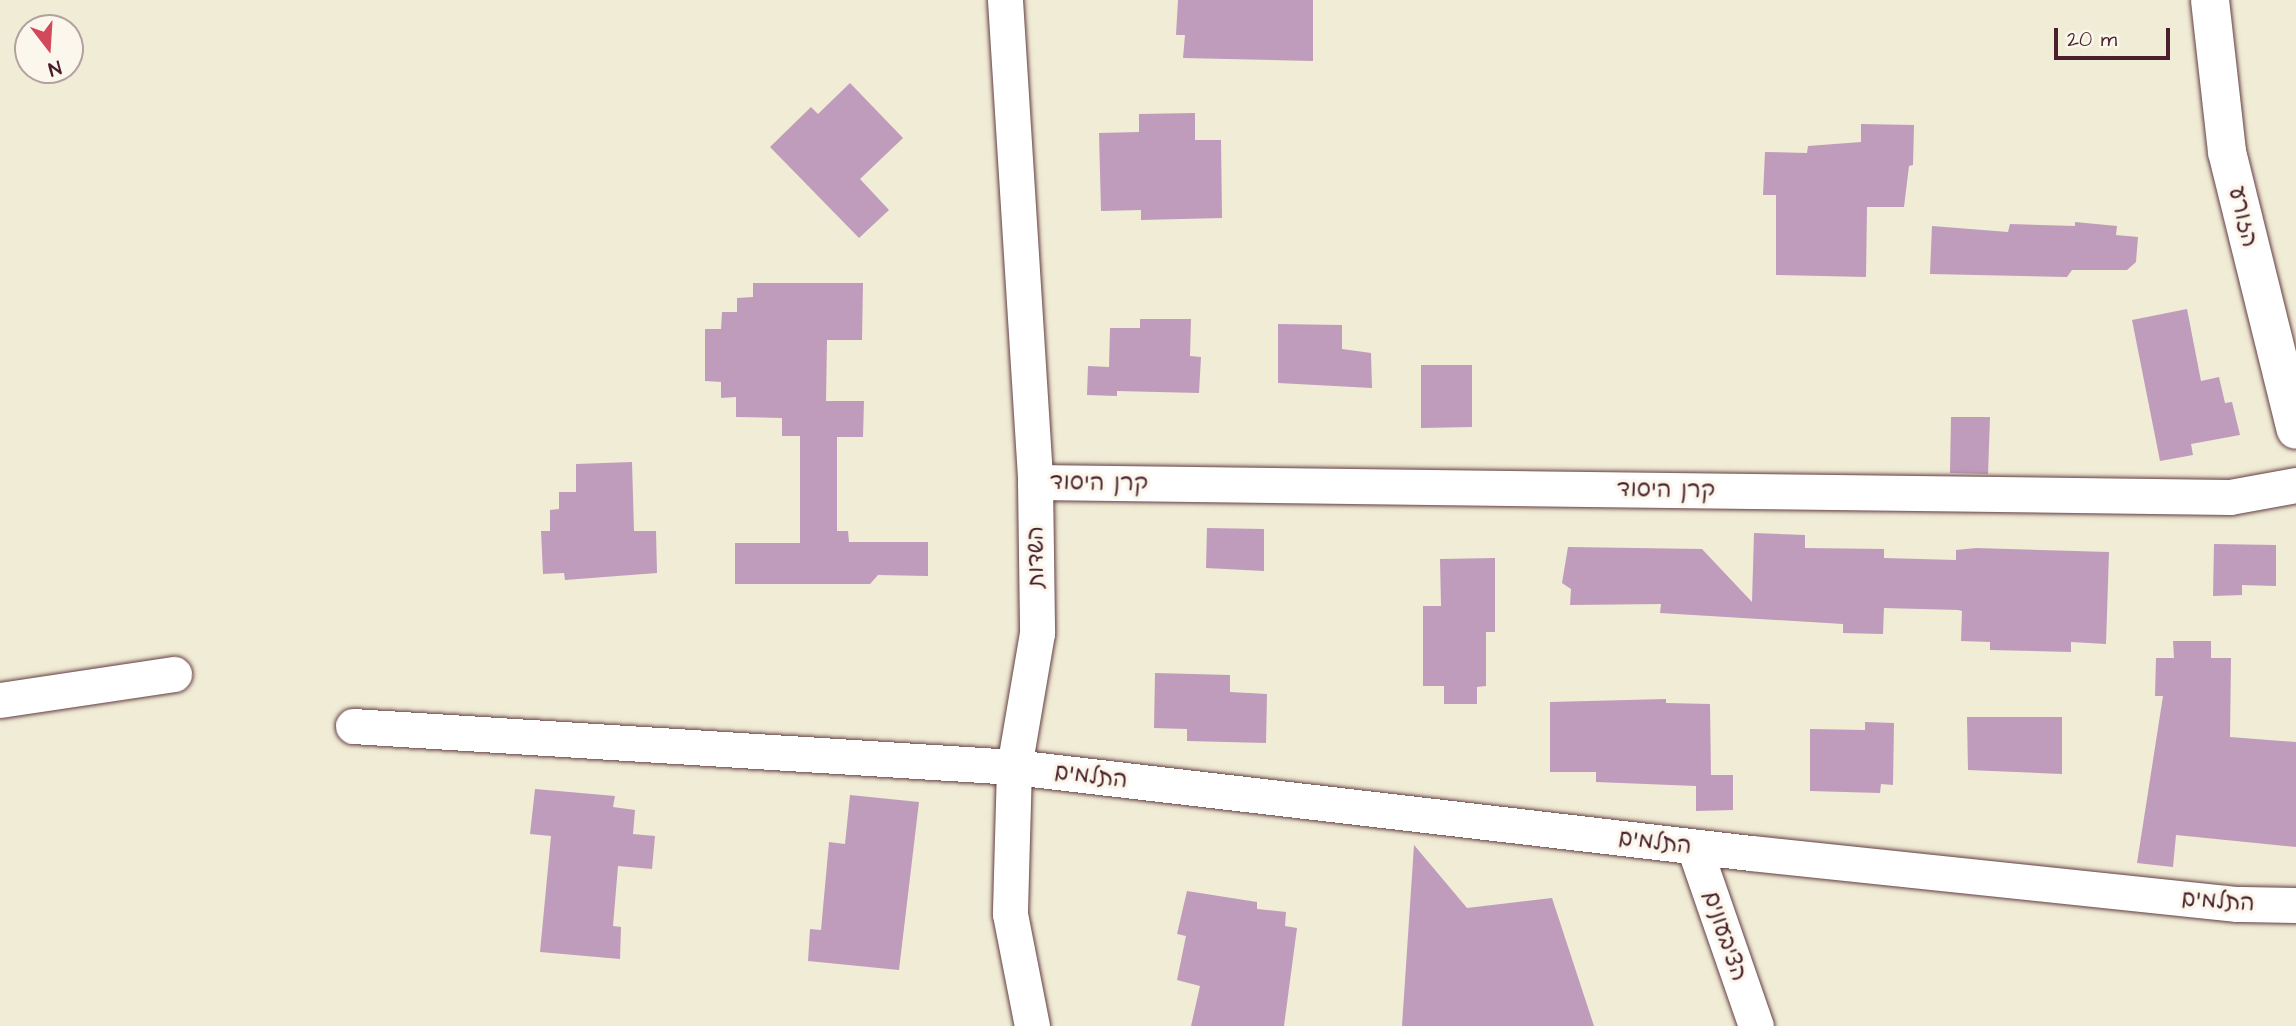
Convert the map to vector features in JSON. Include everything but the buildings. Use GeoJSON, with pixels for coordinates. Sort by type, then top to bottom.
{"type":"FeatureCollection","features":[{"type":"Feature","properties":{"kind":"street","name":"השדות"},"geometry":{"type":"LineString","coordinates":[[1004,0],[1035,482],[1037,633],[1014,767],[1010,914],[1032,1026]]}},
{"type":"Feature","properties":{"kind":"street","name":"הזורע"},"geometry":{"type":"LineString","coordinates":[[2210,0],[2227,152],[2296,430]]}},
{"type":"Feature","properties":{"kind":"street","name":"קרן היסוד"},"geometry":{"type":"LineString","coordinates":[[1035,482],[2230,497],[2296,485]]}},
{"type":"Feature","properties":{"kind":"street"},"geometry":{"type":"LineString","coordinates":[[0,700],[174,674]]}},
{"type":"Feature","properties":{"kind":"street","name":"התלמים"},"geometry":{"type":"LineString","coordinates":[[353,726],[1014,767],[1694,847],[2237,904],[2296,905]]}},
{"type":"Feature","properties":{"kind":"street","name":"הציבעונים"},"geometry":{"type":"LineString","coordinates":[[1694,847],[1756,1026]]}}]}
